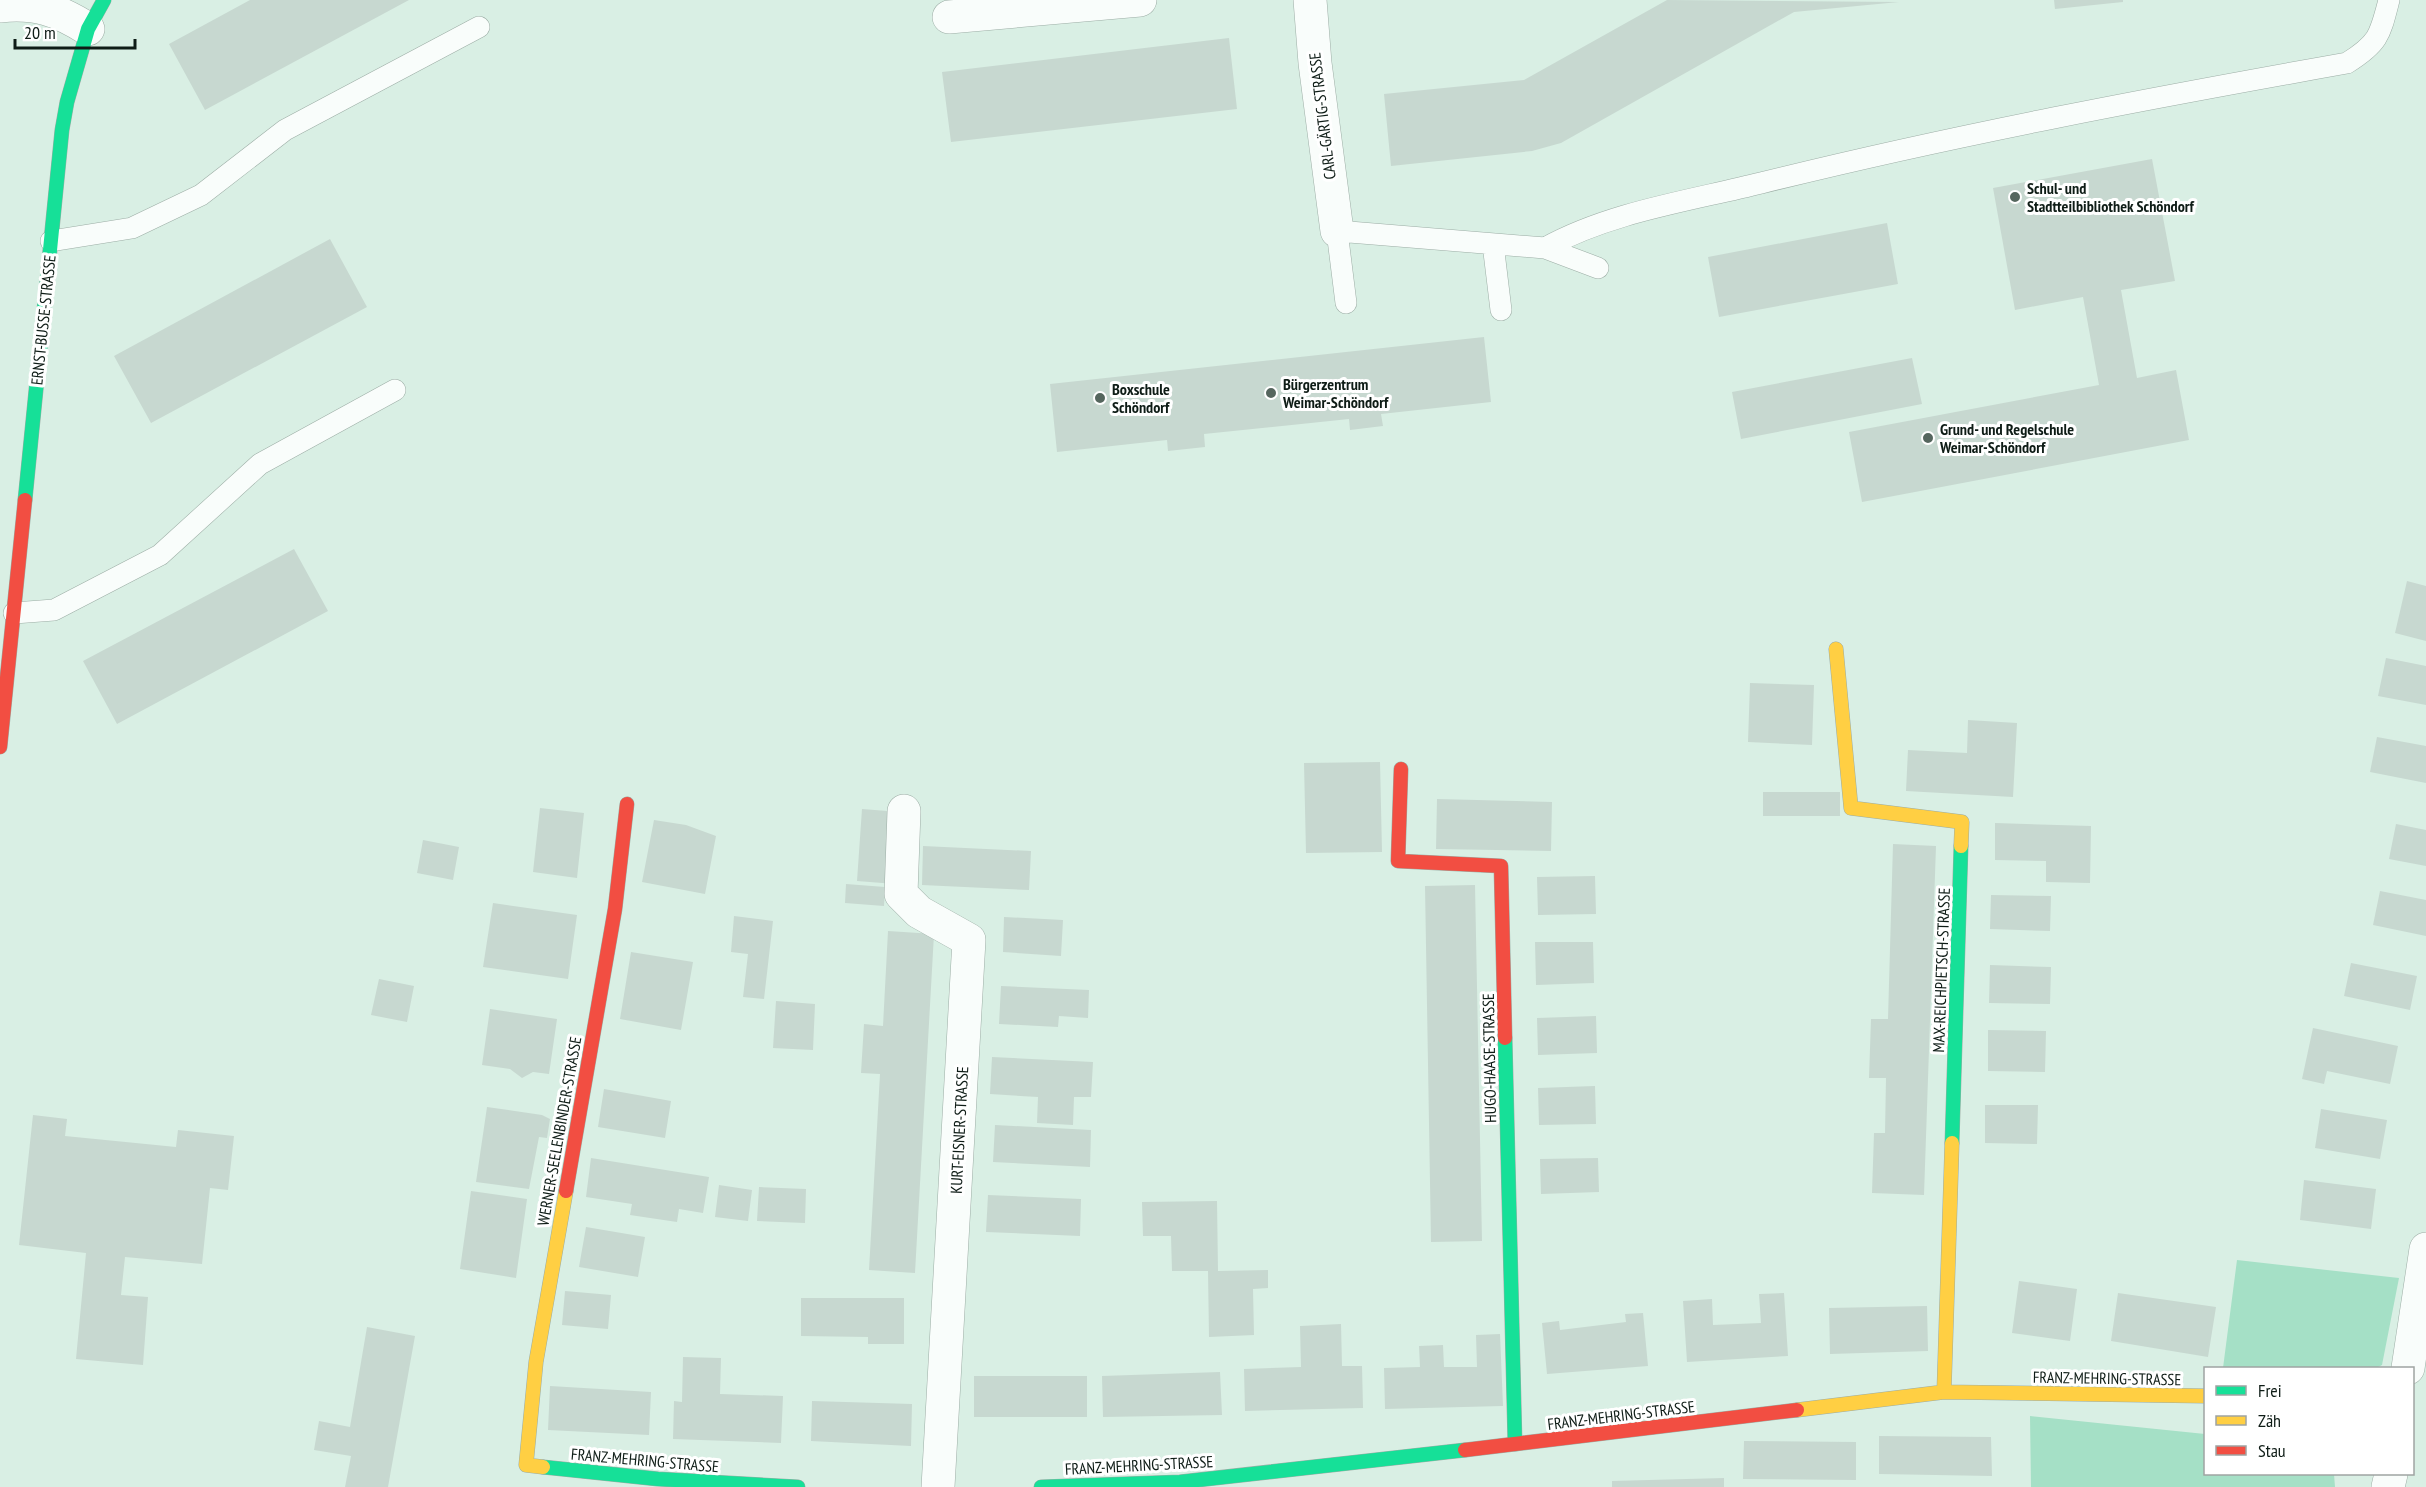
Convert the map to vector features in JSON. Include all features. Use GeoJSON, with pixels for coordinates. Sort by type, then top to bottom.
{"type":"FeatureCollection","features":[{"type":"Feature","properties":{"kind":"street","name":"ERNST-BUSSE-STRASSE"},"geometry":{"type":"LineString","coordinates":[[0,747],[4,656],[14,613],[62,130],[88,29],[104,0]]}},
{"type":"Feature","properties":{"kind":"street"},"geometry":{"type":"LineString","coordinates":[[950,17],[1140,0]]}},
{"type":"Feature","properties":{"kind":"street","name":"CARL-GÄRTIG-STRASSE"},"geometry":{"type":"LineString","coordinates":[[1310,0],[1337,231]]}},
{"type":"Feature","properties":{"kind":"street"},"geometry":{"type":"LineString","coordinates":[[15,3],[64,14],[88,29]]}},
{"type":"Feature","properties":{"kind":"street","name":"MAX-REICHPIETSCH-STRASSE"},"geometry":{"type":"LineString","coordinates":[[1835,639],[1851,808],[1962,822],[1944,1392]]}},
{"type":"Feature","properties":{"kind":"street","name":"HUGO-HAASE-STRASSE"},"geometry":{"type":"LineString","coordinates":[[1401,769],[1398,861],[1501,866],[1515,1444]]}},
{"type":"Feature","properties":{"kind":"street","name":"WERNER-SEELENBINDER-STRASSE"},"geometry":{"type":"LineString","coordinates":[[526,1465],[536,1362],[615,909],[627,804]]}},
{"type":"Feature","properties":{"kind":"street","name":"KURT-EISNER-STRASSE"},"geometry":{"type":"LineString","coordinates":[[904,811],[901,894],[919,912],[969,940],[938,1487]]}},
{"type":"Feature","properties":{"kind":"street"},"geometry":{"type":"LineString","coordinates":[[2408,1367],[2426,1249]]}},
{"type":"Feature","properties":{"kind":"street","name":"FRANZ-MEHRING-STRASSE"},"geometry":{"type":"LineString","coordinates":[[1041,1487],[1180,1484],[1944,1392],[2204,1396]]}},
{"type":"Feature","properties":{"kind":"street","name":"FRANZ-MEHRING-STRASSE"},"geometry":{"type":"LineString","coordinates":[[526,1465],[657,1483],[798,1487]]}},
{"type":"Feature","properties":{"kind":"lane"},"geometry":{"type":"LineString","coordinates":[[1545,248],[1575,231],[1817,169],[1954,139],[2347,63],[2367,51],[2380,34],[2389,0]]}},
{"type":"Feature","properties":{"kind":"lane"},"geometry":{"type":"LineString","coordinates":[[51,241],[132,228],[201,195],[285,130],[479,27]]}},
{"type":"Feature","properties":{"kind":"lane"},"geometry":{"type":"LineString","coordinates":[[1346,303],[1337,231],[1545,248],[1598,268]]}},
{"type":"Feature","properties":{"kind":"lane"},"geometry":{"type":"LineString","coordinates":[[1493,244],[1501,310]]}},
{"type":"Feature","properties":{"kind":"lane"},"geometry":{"type":"LineString","coordinates":[[14,613],[54,610],[160,555],[260,464],[396,390]]}},
{"type":"Feature","properties":{"kind":"green space"},"geometry":{"type":"Polygon","coordinates":[[[2237,1260],[2399,1278],[2382,1365],[2378,1367],[2223,1367],[2237,1260]]]}},
{"type":"Feature","properties":{"kind":"green space"},"geometry":{"type":"Polygon","coordinates":[[[2030,1416],[2204,1434],[2204,1475],[2334,1475],[2335,1487],[2031,1487],[2030,1416]]]}},
{"type":"Feature","properties":{"kind":"building"},"geometry":{"type":"Polygon","coordinates":[[[250,0],[409,0],[205,110],[169,44],[250,0]]]}},
{"type":"Feature","properties":{"kind":"building"},"geometry":{"type":"Polygon","coordinates":[[[1667,0],[1899,2],[1794,12],[1561,143],[1532,151],[1391,166],[1384,94],[1524,80],[1667,0]]]}},
{"type":"Feature","properties":{"kind":"building"},"geometry":{"type":"Polygon","coordinates":[[[2054,0],[2123,0],[2123,2],[2055,9],[2054,0]]]}},
{"type":"Feature","properties":{"kind":"building"},"geometry":{"type":"Polygon","coordinates":[[[1229,38],[1237,109],[951,142],[942,72],[1229,38]]]}},
{"type":"Feature","properties":{"kind":"building"},"geometry":{"type":"Polygon","coordinates":[[[2152,159],[2175,281],[2121,290],[2137,378],[2176,370],[2189,440],[1862,502],[1849,432],[2099,385],[2083,297],[2015,310],[1993,188],[2152,159]]]}},
{"type":"Feature","properties":{"kind":"building"},"geometry":{"type":"Polygon","coordinates":[[[1887,223],[1898,284],[1719,317],[1708,257],[1887,223]]]}},
{"type":"Feature","properties":{"kind":"building"},"geometry":{"type":"Polygon","coordinates":[[[330,239],[367,307],[151,423],[114,356],[330,239]]]}},
{"type":"Feature","properties":{"kind":"building","name":"Bürgerzentrum Weimar-Schöndorf"},"geometry":{"type":"Polygon","coordinates":[[[1484,337],[1491,402],[1381,414],[1383,426],[1350,430],[1349,419],[1204,434],[1205,447],[1168,451],[1167,440],[1057,452],[1050,384],[1484,337]]]}},
{"type":"Feature","properties":{"kind":"building"},"geometry":{"type":"Polygon","coordinates":[[[1912,358],[1922,404],[1741,439],[1732,392],[1912,358]]]}},
{"type":"Feature","properties":{"kind":"building"},"geometry":{"type":"Polygon","coordinates":[[[294,549],[328,611],[117,724],[83,661],[294,549]]]}},
{"type":"Feature","properties":{"kind":"building"},"geometry":{"type":"Polygon","coordinates":[[[2407,581],[2426,586],[2426,641],[2395,633],[2407,581]]]}},
{"type":"Feature","properties":{"kind":"building"},"geometry":{"type":"Polygon","coordinates":[[[2386,658],[2426,666],[2426,705],[2378,696],[2386,658]]]}},
{"type":"Feature","properties":{"kind":"building"},"geometry":{"type":"Polygon","coordinates":[[[1750,683],[1814,685],[1812,745],[1748,742],[1750,683]]]}},
{"type":"Feature","properties":{"kind":"building"},"geometry":{"type":"Polygon","coordinates":[[[1968,720],[2017,723],[2013,797],[1906,791],[1908,750],[1967,753],[1968,720]]]}},
{"type":"Feature","properties":{"kind":"building"},"geometry":{"type":"Polygon","coordinates":[[[2377,737],[2426,746],[2426,783],[2370,772],[2377,737]]]}},
{"type":"Feature","properties":{"kind":"building"},"geometry":{"type":"Polygon","coordinates":[[[1380,762],[1382,852],[1306,853],[1304,763],[1380,762]]]}},
{"type":"Feature","properties":{"kind":"building"},"geometry":{"type":"Polygon","coordinates":[[[1763,792],[1840,792],[1840,816],[1763,816],[1763,792]]]}},
{"type":"Feature","properties":{"kind":"building"},"geometry":{"type":"Polygon","coordinates":[[[1437,799],[1552,802],[1551,851],[1436,849],[1437,799]]]}},
{"type":"Feature","properties":{"kind":"building"},"geometry":{"type":"Polygon","coordinates":[[[540,808],[584,813],[577,878],[533,872],[540,808]]]}},
{"type":"Feature","properties":{"kind":"building"},"geometry":{"type":"Polygon","coordinates":[[[862,809],[900,812],[895,884],[857,881],[862,809]]]}},
{"type":"Feature","properties":{"kind":"building"},"geometry":{"type":"Polygon","coordinates":[[[654,820],[686,825],[716,836],[705,894],[642,882],[654,820]]]}},
{"type":"Feature","properties":{"kind":"building"},"geometry":{"type":"Polygon","coordinates":[[[1995,823],[2091,826],[2090,883],[2046,882],[2046,861],[1995,860],[1995,823]]]}},
{"type":"Feature","properties":{"kind":"building"},"geometry":{"type":"Polygon","coordinates":[[[2396,824],[2426,830],[2426,866],[2389,859],[2396,824]]]}},
{"type":"Feature","properties":{"kind":"building"},"geometry":{"type":"Polygon","coordinates":[[[423,840],[459,847],[453,880],[417,873],[423,840]]]}},
{"type":"Feature","properties":{"kind":"building"},"geometry":{"type":"Polygon","coordinates":[[[1893,844],[1936,846],[1924,1195],[1872,1193],[1874,1133],[1885,1133],[1886,1078],[1869,1078],[1871,1019],[1888,1019],[1893,844]]]}},
{"type":"Feature","properties":{"kind":"building"},"geometry":{"type":"Polygon","coordinates":[[[923,846],[1031,851],[1029,890],[922,885],[923,846]]]}},
{"type":"Feature","properties":{"kind":"building"},"geometry":{"type":"Polygon","coordinates":[[[1595,876],[1596,914],[1538,915],[1537,877],[1595,876]]]}},
{"type":"Feature","properties":{"kind":"building"},"geometry":{"type":"Polygon","coordinates":[[[846,884],[885,887],[884,906],[845,903],[846,884]]]}},
{"type":"Feature","properties":{"kind":"building"},"geometry":{"type":"Polygon","coordinates":[[[1475,885],[1482,1241],[1431,1242],[1425,886],[1475,885]]]}},
{"type":"Feature","properties":{"kind":"building"},"geometry":{"type":"Polygon","coordinates":[[[2380,891],[2426,900],[2426,936],[2373,925],[2380,891]]]}},
{"type":"Feature","properties":{"kind":"building"},"geometry":{"type":"Polygon","coordinates":[[[1991,895],[2051,896],[2050,931],[1990,929],[1991,895]]]}},
{"type":"Feature","properties":{"kind":"building"},"geometry":{"type":"Polygon","coordinates":[[[493,903],[577,915],[568,979],[483,967],[493,903]]]}},
{"type":"Feature","properties":{"kind":"building"},"geometry":{"type":"Polygon","coordinates":[[[734,916],[773,921],[764,999],[743,997],[748,954],[731,952],[734,916]]]}},
{"type":"Feature","properties":{"kind":"building"},"geometry":{"type":"Polygon","coordinates":[[[1004,917],[1063,920],[1061,956],[1003,952],[1004,917]]]}},
{"type":"Feature","properties":{"kind":"building"},"geometry":{"type":"Polygon","coordinates":[[[888,931],[934,934],[915,1273],[869,1270],[880,1074],[861,1073],[864,1024],[883,1026],[888,931]]]}},
{"type":"Feature","properties":{"kind":"building"},"geometry":{"type":"Polygon","coordinates":[[[1535,942],[1593,942],[1594,983],[1536,985],[1535,942]]]}},
{"type":"Feature","properties":{"kind":"building"},"geometry":{"type":"Polygon","coordinates":[[[631,952],[693,962],[681,1030],[620,1019],[631,952]]]}},
{"type":"Feature","properties":{"kind":"building"},"geometry":{"type":"Polygon","coordinates":[[[2351,963],[2417,976],[2410,1010],[2344,996],[2351,963]]]}},
{"type":"Feature","properties":{"kind":"building"},"geometry":{"type":"Polygon","coordinates":[[[1990,965],[2051,967],[2050,1004],[1989,1003],[1990,965]]]}},
{"type":"Feature","properties":{"kind":"building"},"geometry":{"type":"Polygon","coordinates":[[[379,979],[414,986],[407,1022],[371,1015],[379,979]]]}},
{"type":"Feature","properties":{"kind":"building"},"geometry":{"type":"Polygon","coordinates":[[[1001,986],[1089,990],[1088,1018],[1059,1016],[1058,1027],[999,1024],[1001,986]]]}},
{"type":"Feature","properties":{"kind":"building"},"geometry":{"type":"Polygon","coordinates":[[[776,1001],[815,1004],[813,1050],[773,1048],[776,1001]]]}},
{"type":"Feature","properties":{"kind":"building"},"geometry":{"type":"Polygon","coordinates":[[[490,1009],[557,1019],[549,1074],[533,1072],[522,1078],[510,1069],[482,1065],[490,1009]]]}},
{"type":"Feature","properties":{"kind":"building"},"geometry":{"type":"Polygon","coordinates":[[[1596,1016],[1597,1053],[1538,1055],[1537,1018],[1596,1016]]]}},
{"type":"Feature","properties":{"kind":"building"},"geometry":{"type":"Polygon","coordinates":[[[2313,1028],[2398,1046],[2390,1084],[2327,1071],[2324,1084],[2302,1079],[2313,1028]]]}},
{"type":"Feature","properties":{"kind":"building"},"geometry":{"type":"Polygon","coordinates":[[[1988,1030],[2046,1031],[2045,1072],[1988,1071],[1988,1030]]]}},
{"type":"Feature","properties":{"kind":"building"},"geometry":{"type":"Polygon","coordinates":[[[992,1057],[1093,1062],[1091,1097],[1074,1097],[1073,1125],[1037,1123],[1038,1097],[990,1094],[992,1057]]]}},
{"type":"Feature","properties":{"kind":"building"},"geometry":{"type":"Polygon","coordinates":[[[1595,1086],[1596,1124],[1539,1125],[1538,1088],[1595,1086]]]}},
{"type":"Feature","properties":{"kind":"building"},"geometry":{"type":"Polygon","coordinates":[[[604,1089],[671,1101],[665,1138],[598,1127],[604,1089]]]}},
{"type":"Feature","properties":{"kind":"building"},"geometry":{"type":"Polygon","coordinates":[[[1985,1105],[2038,1105],[2037,1144],[1985,1143],[1985,1105]]]}},
{"type":"Feature","properties":{"kind":"building"},"geometry":{"type":"Polygon","coordinates":[[[487,1107],[542,1115],[550,1119],[547,1138],[539,1137],[529,1189],[476,1182],[487,1107]]]}},
{"type":"Feature","properties":{"kind":"building"},"geometry":{"type":"Polygon","coordinates":[[[2321,1109],[2387,1120],[2380,1159],[2315,1148],[2321,1109]]]}},
{"type":"Feature","properties":{"kind":"building"},"geometry":{"type":"Polygon","coordinates":[[[33,1115],[67,1119],[65,1136],[176,1147],[178,1130],[234,1136],[228,1190],[210,1188],[202,1264],[125,1257],[121,1295],[148,1297],[143,1365],[76,1359],[86,1253],[19,1245],[33,1115]]]}},
{"type":"Feature","properties":{"kind":"building"},"geometry":{"type":"Polygon","coordinates":[[[995,1125],[1091,1130],[1090,1167],[993,1162],[995,1125]]]}},
{"type":"Feature","properties":{"kind":"building"},"geometry":{"type":"Polygon","coordinates":[[[591,1158],[709,1177],[703,1213],[679,1209],[677,1222],[630,1215],[632,1204],[586,1197],[591,1158]]]}},
{"type":"Feature","properties":{"kind":"building"},"geometry":{"type":"Polygon","coordinates":[[[1598,1158],[1599,1192],[1541,1194],[1540,1159],[1598,1158]]]}},
{"type":"Feature","properties":{"kind":"building"},"geometry":{"type":"Polygon","coordinates":[[[2304,1180],[2376,1189],[2371,1229],[2300,1220],[2304,1180]]]}},
{"type":"Feature","properties":{"kind":"building"},"geometry":{"type":"Polygon","coordinates":[[[719,1185],[752,1190],[748,1221],[715,1217],[719,1185]]]}},
{"type":"Feature","properties":{"kind":"building"},"geometry":{"type":"Polygon","coordinates":[[[759,1187],[806,1189],[805,1223],[757,1221],[759,1187]]]}},
{"type":"Feature","properties":{"kind":"building"},"geometry":{"type":"Polygon","coordinates":[[[471,1191],[527,1199],[516,1278],[460,1269],[471,1191]]]}},
{"type":"Feature","properties":{"kind":"building"},"geometry":{"type":"Polygon","coordinates":[[[988,1195],[1081,1199],[1080,1236],[986,1232],[988,1195]]]}},
{"type":"Feature","properties":{"kind":"building"},"geometry":{"type":"Polygon","coordinates":[[[1217,1201],[1218,1271],[1268,1270],[1268,1288],[1253,1289],[1254,1335],[1209,1337],[1208,1271],[1172,1271],[1171,1236],[1143,1236],[1142,1202],[1217,1201]]]}},
{"type":"Feature","properties":{"kind":"building"},"geometry":{"type":"Polygon","coordinates":[[[586,1227],[645,1237],[638,1277],[579,1267],[586,1227]]]}},
{"type":"Feature","properties":{"kind":"building"},"geometry":{"type":"Polygon","coordinates":[[[2019,1281],[2077,1289],[2070,1341],[2012,1333],[2019,1281]]]}},
{"type":"Feature","properties":{"kind":"building"},"geometry":{"type":"Polygon","coordinates":[[[565,1291],[611,1295],[608,1329],[562,1325],[565,1291]]]}},
{"type":"Feature","properties":{"kind":"building"},"geometry":{"type":"Polygon","coordinates":[[[1784,1293],[1788,1356],[1687,1362],[1683,1301],[1712,1299],[1713,1325],[1761,1323],[1759,1294],[1784,1293]]]}},
{"type":"Feature","properties":{"kind":"building"},"geometry":{"type":"Polygon","coordinates":[[[2118,1293],[2216,1307],[2208,1357],[2111,1341],[2118,1293]]]}},
{"type":"Feature","properties":{"kind":"building"},"geometry":{"type":"Polygon","coordinates":[[[801,1298],[904,1298],[904,1344],[868,1344],[868,1337],[801,1336],[801,1298]]]}},
{"type":"Feature","properties":{"kind":"building"},"geometry":{"type":"Polygon","coordinates":[[[1927,1306],[1928,1351],[1830,1354],[1829,1308],[1927,1306]]]}},
{"type":"Feature","properties":{"kind":"building"},"geometry":{"type":"Polygon","coordinates":[[[1643,1313],[1648,1366],[1547,1374],[1542,1323],[1559,1321],[1560,1330],[1626,1322],[1625,1314],[1643,1313]]]}},
{"type":"Feature","properties":{"kind":"building"},"geometry":{"type":"Polygon","coordinates":[[[1341,1324],[1342,1366],[1362,1366],[1363,1408],[1245,1411],[1244,1369],[1301,1367],[1300,1326],[1341,1324]]]}},
{"type":"Feature","properties":{"kind":"building"},"geometry":{"type":"Polygon","coordinates":[[[367,1327],[415,1336],[388,1487],[345,1487],[351,1456],[314,1450],[319,1421],[350,1427],[367,1327]]]}},
{"type":"Feature","properties":{"kind":"building"},"geometry":{"type":"Polygon","coordinates":[[[1500,1334],[1503,1406],[1385,1409],[1384,1368],[1420,1367],[1419,1346],[1443,1345],[1444,1367],[1477,1367],[1476,1335],[1500,1334]]]}},
{"type":"Feature","properties":{"kind":"building"},"geometry":{"type":"Polygon","coordinates":[[[683,1357],[721,1358],[720,1394],[783,1396],[781,1443],[673,1439],[674,1401],[682,1402],[683,1357]]]}},
{"type":"Feature","properties":{"kind":"building"},"geometry":{"type":"Polygon","coordinates":[[[1220,1372],[1222,1415],[1103,1417],[1102,1376],[1220,1372]]]}},
{"type":"Feature","properties":{"kind":"building"},"geometry":{"type":"Polygon","coordinates":[[[974,1376],[1087,1376],[1087,1417],[974,1417],[974,1376]]]}},
{"type":"Feature","properties":{"kind":"building"},"geometry":{"type":"Polygon","coordinates":[[[550,1386],[651,1392],[649,1435],[548,1430],[550,1386]]]}},
{"type":"Feature","properties":{"kind":"building"},"geometry":{"type":"Polygon","coordinates":[[[812,1401],[912,1404],[911,1446],[811,1441],[812,1401]]]}},
{"type":"Feature","properties":{"kind":"building"},"geometry":{"type":"Polygon","coordinates":[[[1879,1436],[1991,1437],[1992,1476],[1879,1474],[1879,1436]]]}},
{"type":"Feature","properties":{"kind":"building"},"geometry":{"type":"Polygon","coordinates":[[[1744,1441],[1856,1442],[1856,1480],[1743,1479],[1744,1441]]]}},
{"type":"Feature","properties":{"kind":"building"},"geometry":{"type":"Polygon","coordinates":[[[1724,1478],[1724,1487],[1612,1487],[1612,1481],[1724,1478]]]}},
{"type":"Feature","properties":{"kind":"traffic: fast"},"geometry":{"type":"LineString","coordinates":[[25,500],[62,130],[67,102],[88,29],[104,0]]}},
{"type":"Feature","properties":{"kind":"traffic: fast"},"geometry":{"type":"LineString","coordinates":[[1952,1143],[1961,846]]}},
{"type":"Feature","properties":{"kind":"traffic: fast"},"geometry":{"type":"LineString","coordinates":[[1505,1038],[1515,1444]]}},
{"type":"Feature","properties":{"kind":"traffic: fast"},"geometry":{"type":"LineString","coordinates":[[1041,1487],[1180,1482],[1465,1450]]}},
{"type":"Feature","properties":{"kind":"traffic: fast"},"geometry":{"type":"LineString","coordinates":[[543,1467],[658,1479],[798,1487]]}},
{"type":"Feature","properties":{"kind":"traffic: slow"},"geometry":{"type":"LineString","coordinates":[[1836,649],[1851,808],[1962,822],[1961,846]]}},
{"type":"Feature","properties":{"kind":"traffic: slow"},"geometry":{"type":"LineString","coordinates":[[1944,1392],[1952,1143]]}},
{"type":"Feature","properties":{"kind":"traffic: slow"},"geometry":{"type":"LineString","coordinates":[[543,1467],[526,1465],[536,1362],[566,1191]]}},
{"type":"Feature","properties":{"kind":"traffic: slow"},"geometry":{"type":"LineString","coordinates":[[1797,1410],[1944,1392],[2204,1396]]}},
{"type":"Feature","properties":{"kind":"traffic: jam"},"geometry":{"type":"LineString","coordinates":[[0,747],[25,500]]}},
{"type":"Feature","properties":{"kind":"traffic: jam"},"geometry":{"type":"LineString","coordinates":[[1401,769],[1398,861],[1501,866],[1505,1038]]}},
{"type":"Feature","properties":{"kind":"traffic: jam"},"geometry":{"type":"LineString","coordinates":[[566,1191],[615,909],[627,804]]}},
{"type":"Feature","properties":{"kind":"traffic: jam"},"geometry":{"type":"LineString","coordinates":[[1465,1450],[1797,1410]]}},
{"type":"Feature","properties":{"kind":"place","name":"Schul- und Stadtteilbibliothek Schöndorf"},"geometry":{"type":"Point","coordinates":[2015,197]}},
{"type":"Feature","properties":{"kind":"place","name":"Bürgerzentrum Weimar-Schöndorf"},"geometry":{"type":"Point","coordinates":[1271,393]}},
{"type":"Feature","properties":{"kind":"place","name":"Boxschule Schöndorf"},"geometry":{"type":"Point","coordinates":[1100,398]}},
{"type":"Feature","properties":{"kind":"place","name":"Grund- und Regelschule Weimar-Schöndorf"},"geometry":{"type":"Point","coordinates":[1928,438]}}]}
